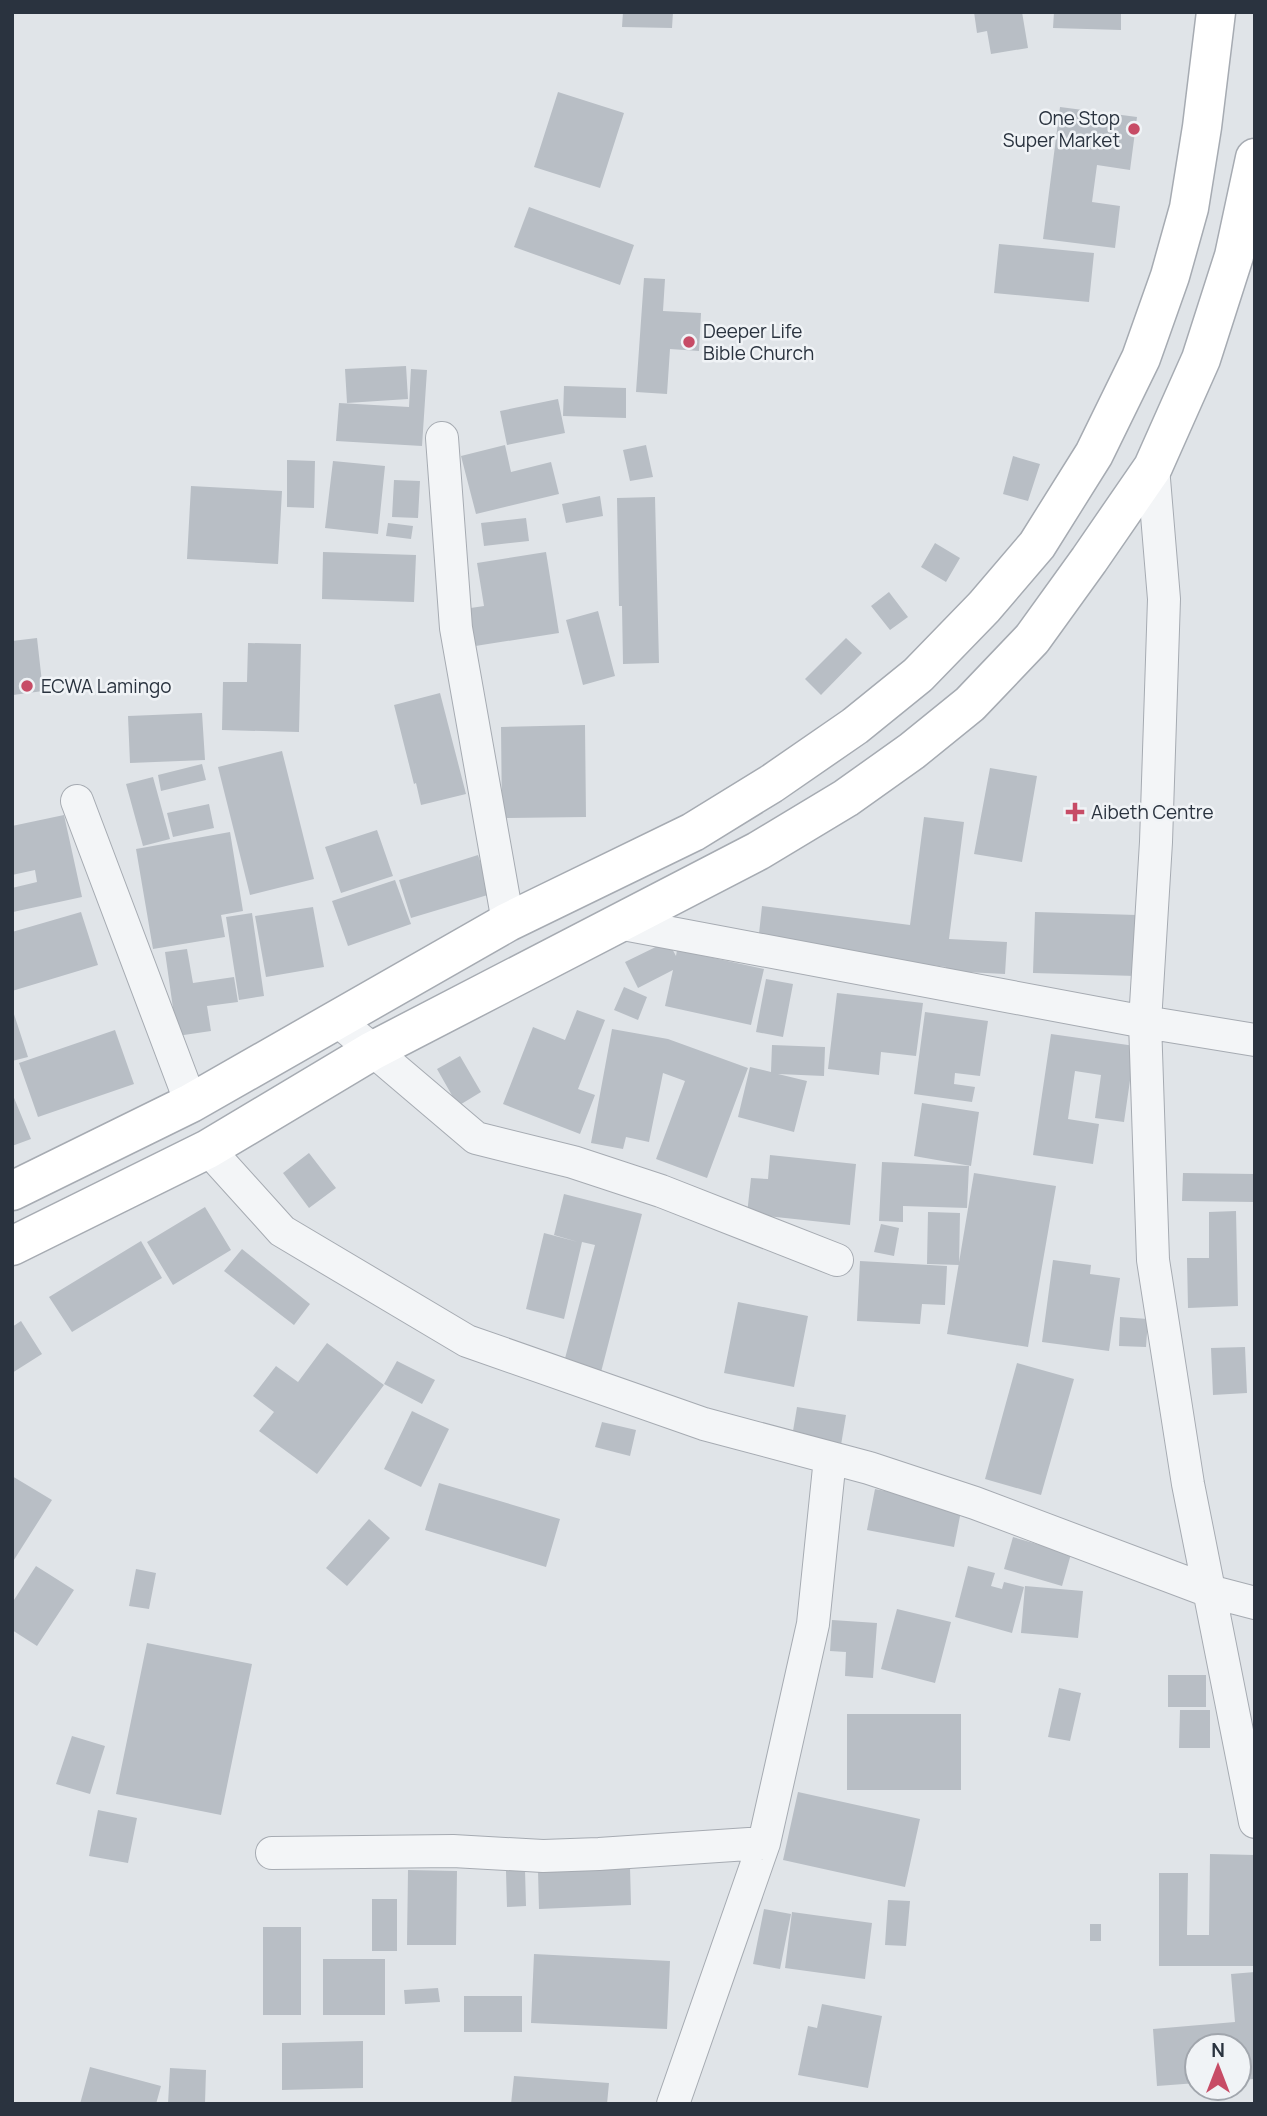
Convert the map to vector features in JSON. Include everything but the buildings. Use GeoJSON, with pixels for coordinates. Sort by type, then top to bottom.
{"type":"FeatureCollection","features":[{"type":"Feature","properties":{"kind":"main road"},"geometry":{"type":"LineString","coordinates":[[12,1191],[191,1103],[508,922],[693,832],[771,784],[855,726],[918,675],[984,607],[1037,545],[1094,454],[1135,370],[1170,276],[1189,208],[1216,12]]}},
{"type":"Feature","properties":{"kind":"main road"},"geometry":{"type":"LineString","coordinates":[[12,1246],[208,1149],[372,1051],[758,851],[846,798],[912,751],[970,704],[1032,639],[1153,467],[1201,359],[1234,256],[1255,158]]}},
{"type":"Feature","properties":{"kind":"street"},"geometry":{"type":"LineString","coordinates":[[442,438],[456,628],[508,922]]}},
{"type":"Feature","properties":{"kind":"street"},"geometry":{"type":"LineString","coordinates":[[1153,467],[1164,599],[1156,842],[1145,1022],[1153,1261],[1188,1484],[1255,1822]]}},
{"type":"Feature","properties":{"kind":"street"},"geometry":{"type":"LineString","coordinates":[[77,801],[191,1103]]}},
{"type":"Feature","properties":{"kind":"street"},"geometry":{"type":"LineString","coordinates":[[618,923],[1145,1022],[1255,1040]]}},
{"type":"Feature","properties":{"kind":"street"},"geometry":{"type":"LineString","coordinates":[[336,1019],[476,1139],[573,1162],[661,1191],[837,1261]]}},
{"type":"Feature","properties":{"kind":"street"},"geometry":{"type":"LineString","coordinates":[[208,1149],[282,1231],[467,1341],[704,1424],[830,1458],[975,1503],[1209,1591],[1255,1602]]}},
{"type":"Feature","properties":{"kind":"street"},"geometry":{"type":"LineString","coordinates":[[673,2104],[764,1843],[813,1624],[830,1458]]}},
{"type":"Feature","properties":{"kind":"street"},"geometry":{"type":"LineString","coordinates":[[272,1853],[453,1851],[554,1856],[764,1843]]}},
{"type":"Feature","properties":{"kind":"place","name":"One Stop Super Market"},"geometry":{"type":"Point","coordinates":[1134,129]}},
{"type":"Feature","properties":{"kind":"place","name":"Deeper Life Bible Church"},"geometry":{"type":"Point","coordinates":[689,342]}},
{"type":"Feature","properties":{"kind":"place","name":"ECWA Lamingo"},"geometry":{"type":"Point","coordinates":[27,686]}},
{"type":"Feature","properties":{"kind":"place","name":"Aibeth Centre"},"geometry":{"type":"Point","coordinates":[1075,812]}}]}
